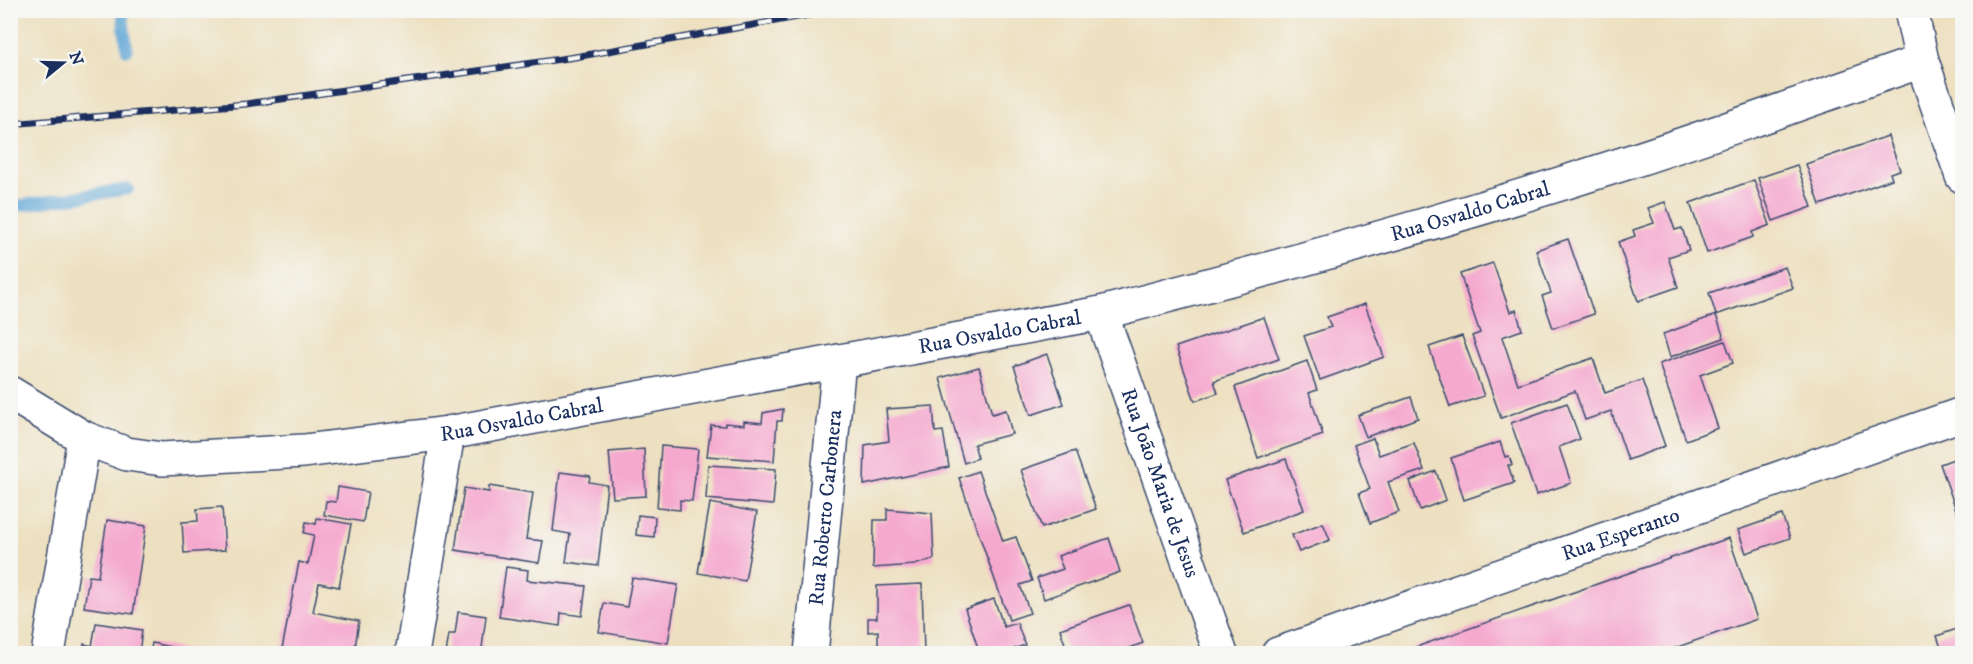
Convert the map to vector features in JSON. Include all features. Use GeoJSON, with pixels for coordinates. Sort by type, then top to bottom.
{"type":"FeatureCollection","features":[{"type":"Feature","properties":{"kind":"street"},"geometry":{"type":"LineString","coordinates":[[1911,10],[1922,61],[1962,176]]}},
{"type":"Feature","properties":{"kind":"street","name":"Rua Osvaldo Cabral"},"geometry":{"type":"LineString","coordinates":[[10,393],[84,438],[128,454],[162,459],[304,451],[448,433],[1101,313],[1191,290],[1509,200],[1627,163],[1922,61]]}},
{"type":"Feature","properties":{"kind":"street","name":"Rua João Maria de Jesus"},"geometry":{"type":"LineString","coordinates":[[1101,313],[1221,654]]}},
{"type":"Feature","properties":{"kind":"street","name":"Rua Roberto Carbonera"},"geometry":{"type":"LineString","coordinates":[[811,654],[839,361]]}},
{"type":"Feature","properties":{"kind":"street","name":"Rua Esperanto"},"geometry":{"type":"LineString","coordinates":[[1278,654],[1962,414]]}},
{"type":"Feature","properties":{"kind":"street"},"geometry":{"type":"LineString","coordinates":[[412,654],[448,433]]}},
{"type":"Feature","properties":{"kind":"street"},"geometry":{"type":"LineString","coordinates":[[48,654],[84,438]]}},
{"type":"Feature","properties":{"kind":"building"},"geometry":{"type":"Polygon","coordinates":[[[1888,136],[1900,170],[1890,173],[1892,179],[1820,205],[1806,164],[1888,136]]]}},
{"type":"Feature","properties":{"kind":"building"},"geometry":{"type":"Polygon","coordinates":[[[1797,165],[1812,207],[1773,221],[1758,178],[1797,165]]]}},
{"type":"Feature","properties":{"kind":"building"},"geometry":{"type":"Polygon","coordinates":[[[1754,180],[1770,225],[1752,232],[1753,237],[1707,253],[1690,203],[1754,180]]]}},
{"type":"Feature","properties":{"kind":"building"},"geometry":{"type":"Polygon","coordinates":[[[1665,202],[1675,230],[1682,228],[1689,250],[1668,257],[1678,287],[1638,301],[1618,242],[1635,236],[1633,230],[1654,223],[1648,208],[1665,202]]]}},
{"type":"Feature","properties":{"kind":"building"},"geometry":{"type":"Polygon","coordinates":[[[1568,239],[1594,314],[1553,328],[1542,296],[1551,293],[1536,250],[1568,239]]]}},
{"type":"Feature","properties":{"kind":"building"},"geometry":{"type":"Polygon","coordinates":[[[1493,263],[1510,312],[1516,310],[1522,330],[1502,337],[1518,384],[1593,358],[1605,393],[1642,380],[1665,446],[1628,460],[1611,411],[1585,420],[1575,391],[1501,418],[1472,336],[1480,333],[1460,274],[1493,263]]]}},
{"type":"Feature","properties":{"kind":"building"},"geometry":{"type":"Polygon","coordinates":[[[1785,267],[1793,288],[1716,315],[1709,293],[1785,267]]]}},
{"type":"Feature","properties":{"kind":"building"},"geometry":{"type":"Polygon","coordinates":[[[1365,304],[1384,357],[1320,380],[1304,336],[1331,327],[1327,317],[1365,304]]]}},
{"type":"Feature","properties":{"kind":"building"},"geometry":{"type":"Polygon","coordinates":[[[1716,315],[1724,338],[1670,357],[1663,334],[1716,315]]]}},
{"type":"Feature","properties":{"kind":"building"},"geometry":{"type":"Polygon","coordinates":[[[1264,317],[1279,359],[1214,381],[1218,393],[1195,401],[1176,347],[1264,317]]]}},
{"type":"Feature","properties":{"kind":"building"},"geometry":{"type":"Polygon","coordinates":[[[1462,336],[1484,396],[1450,407],[1429,347],[1462,336]]]}},
{"type":"Feature","properties":{"kind":"building"},"geometry":{"type":"Polygon","coordinates":[[[1725,341],[1733,363],[1700,375],[1718,428],[1686,440],[1659,364],[1725,341]]]}},
{"type":"Feature","properties":{"kind":"building"},"geometry":{"type":"Polygon","coordinates":[[[1047,354],[1064,404],[1031,415],[1014,366],[1047,354]]]}},
{"type":"Feature","properties":{"kind":"building"},"geometry":{"type":"Polygon","coordinates":[[[1307,361],[1317,390],[1309,393],[1323,435],[1258,458],[1235,387],[1307,361]]]}},
{"type":"Feature","properties":{"kind":"building"},"geometry":{"type":"Polygon","coordinates":[[[979,367],[992,414],[1006,410],[1012,434],[974,444],[978,458],[964,463],[940,378],[979,367]]]}},
{"type":"Feature","properties":{"kind":"building"},"geometry":{"type":"Polygon","coordinates":[[[1411,397],[1418,418],[1366,437],[1358,415],[1411,397]]]}},
{"type":"Feature","properties":{"kind":"building"},"geometry":{"type":"Polygon","coordinates":[[[1567,403],[1580,439],[1559,447],[1571,483],[1536,495],[1511,423],[1567,403]]]}},
{"type":"Feature","properties":{"kind":"building"},"geometry":{"type":"Polygon","coordinates":[[[933,406],[935,432],[943,431],[949,467],[864,485],[865,445],[889,441],[886,409],[933,406]]]}},
{"type":"Feature","properties":{"kind":"building"},"geometry":{"type":"Polygon","coordinates":[[[783,409],[782,421],[777,421],[774,461],[707,456],[711,425],[725,426],[725,423],[744,425],[744,421],[762,423],[763,413],[783,409]]]}},
{"type":"Feature","properties":{"kind":"building"},"geometry":{"type":"Polygon","coordinates":[[[1373,438],[1379,455],[1414,443],[1424,470],[1388,482],[1399,512],[1370,523],[1359,493],[1370,489],[1354,445],[1373,438]]]}},
{"type":"Feature","properties":{"kind":"building"},"geometry":{"type":"Polygon","coordinates":[[[1500,442],[1505,457],[1509,456],[1512,465],[1508,465],[1514,483],[1464,500],[1451,458],[1500,442]]]}},
{"type":"Feature","properties":{"kind":"building"},"geometry":{"type":"Polygon","coordinates":[[[661,446],[698,449],[692,501],[680,500],[680,510],[657,508],[661,446]]]}},
{"type":"Feature","properties":{"kind":"building"},"geometry":{"type":"Polygon","coordinates":[[[644,449],[646,496],[613,498],[609,452],[644,449]]]}},
{"type":"Feature","properties":{"kind":"building"},"geometry":{"type":"Polygon","coordinates":[[[1075,451],[1096,509],[1042,528],[1021,470],[1075,451]]]}},
{"type":"Feature","properties":{"kind":"building"},"geometry":{"type":"Polygon","coordinates":[[[1962,456],[1962,527],[1940,464],[1962,456]]]}},
{"type":"Feature","properties":{"kind":"building"},"geometry":{"type":"Polygon","coordinates":[[[1286,459],[1304,510],[1244,532],[1225,480],[1286,459]]]}},
{"type":"Feature","properties":{"kind":"building"},"geometry":{"type":"Polygon","coordinates":[[[708,465],[776,469],[773,505],[706,499],[708,465]]]}},
{"type":"Feature","properties":{"kind":"building"},"geometry":{"type":"Polygon","coordinates":[[[978,471],[1003,541],[1016,537],[1032,581],[1020,585],[1030,613],[1009,620],[959,478],[978,471]]]}},
{"type":"Feature","properties":{"kind":"building"},"geometry":{"type":"Polygon","coordinates":[[[1436,471],[1446,500],[1420,510],[1410,481],[1436,471]]]}},
{"type":"Feature","properties":{"kind":"building"},"geometry":{"type":"Polygon","coordinates":[[[560,472],[590,476],[589,482],[607,485],[598,566],[566,562],[570,534],[553,531],[560,472]]]}},
{"type":"Feature","properties":{"kind":"building"},"geometry":{"type":"Polygon","coordinates":[[[489,486],[533,493],[526,539],[543,541],[539,563],[455,550],[464,488],[489,492],[489,486]]]}},
{"type":"Feature","properties":{"kind":"building"},"geometry":{"type":"Polygon","coordinates":[[[338,487],[368,492],[363,522],[324,515],[326,501],[336,502],[338,487]]]}},
{"type":"Feature","properties":{"kind":"building"},"geometry":{"type":"Polygon","coordinates":[[[710,503],[757,512],[745,581],[698,573],[710,503]]]}},
{"type":"Feature","properties":{"kind":"building"},"geometry":{"type":"Polygon","coordinates":[[[222,507],[225,550],[184,553],[182,522],[198,521],[197,509],[222,507]]]}},
{"type":"Feature","properties":{"kind":"building"},"geometry":{"type":"Polygon","coordinates":[[[887,509],[932,513],[934,559],[914,565],[873,568],[874,520],[887,520],[887,509]]]}},
{"type":"Feature","properties":{"kind":"building"},"geometry":{"type":"Polygon","coordinates":[[[638,515],[655,517],[654,537],[636,535],[638,515]]]}},
{"type":"Feature","properties":{"kind":"building"},"geometry":{"type":"Polygon","coordinates":[[[1782,515],[1790,538],[1746,553],[1738,530],[1782,515]]]}},
{"type":"Feature","properties":{"kind":"building"},"geometry":{"type":"Polygon","coordinates":[[[317,518],[351,524],[339,587],[319,583],[313,612],[359,621],[354,654],[306,654],[282,649],[299,562],[308,564],[314,535],[304,533],[306,522],[316,524],[317,518]]]}},
{"type":"Feature","properties":{"kind":"building"},"geometry":{"type":"Polygon","coordinates":[[[107,520],[146,526],[133,614],[84,607],[89,576],[98,577],[107,520]]]}},
{"type":"Feature","properties":{"kind":"building"},"geometry":{"type":"Polygon","coordinates":[[[1323,523],[1330,540],[1299,552],[1292,535],[1323,523]]]}},
{"type":"Feature","properties":{"kind":"building"},"geometry":{"type":"Polygon","coordinates":[[[1109,538],[1120,572],[1044,599],[1037,578],[1063,569],[1058,556],[1109,538]]]}},
{"type":"Feature","properties":{"kind":"building"},"geometry":{"type":"Polygon","coordinates":[[[1729,538],[1757,619],[1658,654],[1396,654],[1729,538]]]}},
{"type":"Feature","properties":{"kind":"building"},"geometry":{"type":"Polygon","coordinates":[[[506,567],[528,570],[527,580],[586,586],[582,616],[561,613],[560,626],[499,617],[506,567]]]}},
{"type":"Feature","properties":{"kind":"building"},"geometry":{"type":"Polygon","coordinates":[[[632,578],[678,585],[668,643],[599,632],[604,603],[627,607],[632,578]]]}},
{"type":"Feature","properties":{"kind":"building"},"geometry":{"type":"Polygon","coordinates":[[[922,584],[924,654],[878,654],[878,631],[868,632],[868,618],[877,618],[877,586],[922,584]]]}},
{"type":"Feature","properties":{"kind":"building"},"geometry":{"type":"Polygon","coordinates":[[[994,599],[1004,627],[1017,623],[1025,645],[1014,649],[1015,654],[980,654],[965,609],[994,599]]]}},
{"type":"Feature","properties":{"kind":"building"},"geometry":{"type":"Polygon","coordinates":[[[1129,605],[1143,643],[1113,654],[1058,654],[1067,650],[1060,629],[1129,605]]]}},
{"type":"Feature","properties":{"kind":"building"},"geometry":{"type":"Polygon","coordinates":[[[458,612],[486,616],[482,648],[495,650],[495,654],[446,654],[449,634],[455,634],[458,612]]]}},
{"type":"Feature","properties":{"kind":"building"},"geometry":{"type":"Polygon","coordinates":[[[96,623],[142,630],[139,654],[83,654],[84,644],[92,646],[96,623]]]}},
{"type":"Feature","properties":{"kind":"building"},"geometry":{"type":"Polygon","coordinates":[[[1962,627],[1962,654],[1943,654],[1937,636],[1962,627]]]}},
{"type":"Feature","properties":{"kind":"building"},"geometry":{"type":"Polygon","coordinates":[[[152,643],[189,651],[189,654],[150,654],[152,643]]]}},
{"type":"Feature","properties":{"kind":"building"},"geometry":{"type":"Polygon","coordinates":[[[681,650],[696,652],[696,654],[680,654],[681,650]]]}},
{"type":"Feature","properties":{"kind":"waterway"},"geometry":{"type":"LineString","coordinates":[[122,10],[127,50]]}},
{"type":"Feature","properties":{"kind":"waterway"},"geometry":{"type":"LineString","coordinates":[[10,207],[128,189]]}},
{"type":"Feature","properties":{"kind":"railway"},"geometry":{"type":"LineString","coordinates":[[10,124],[246,104],[575,57],[836,10]]}}]}
